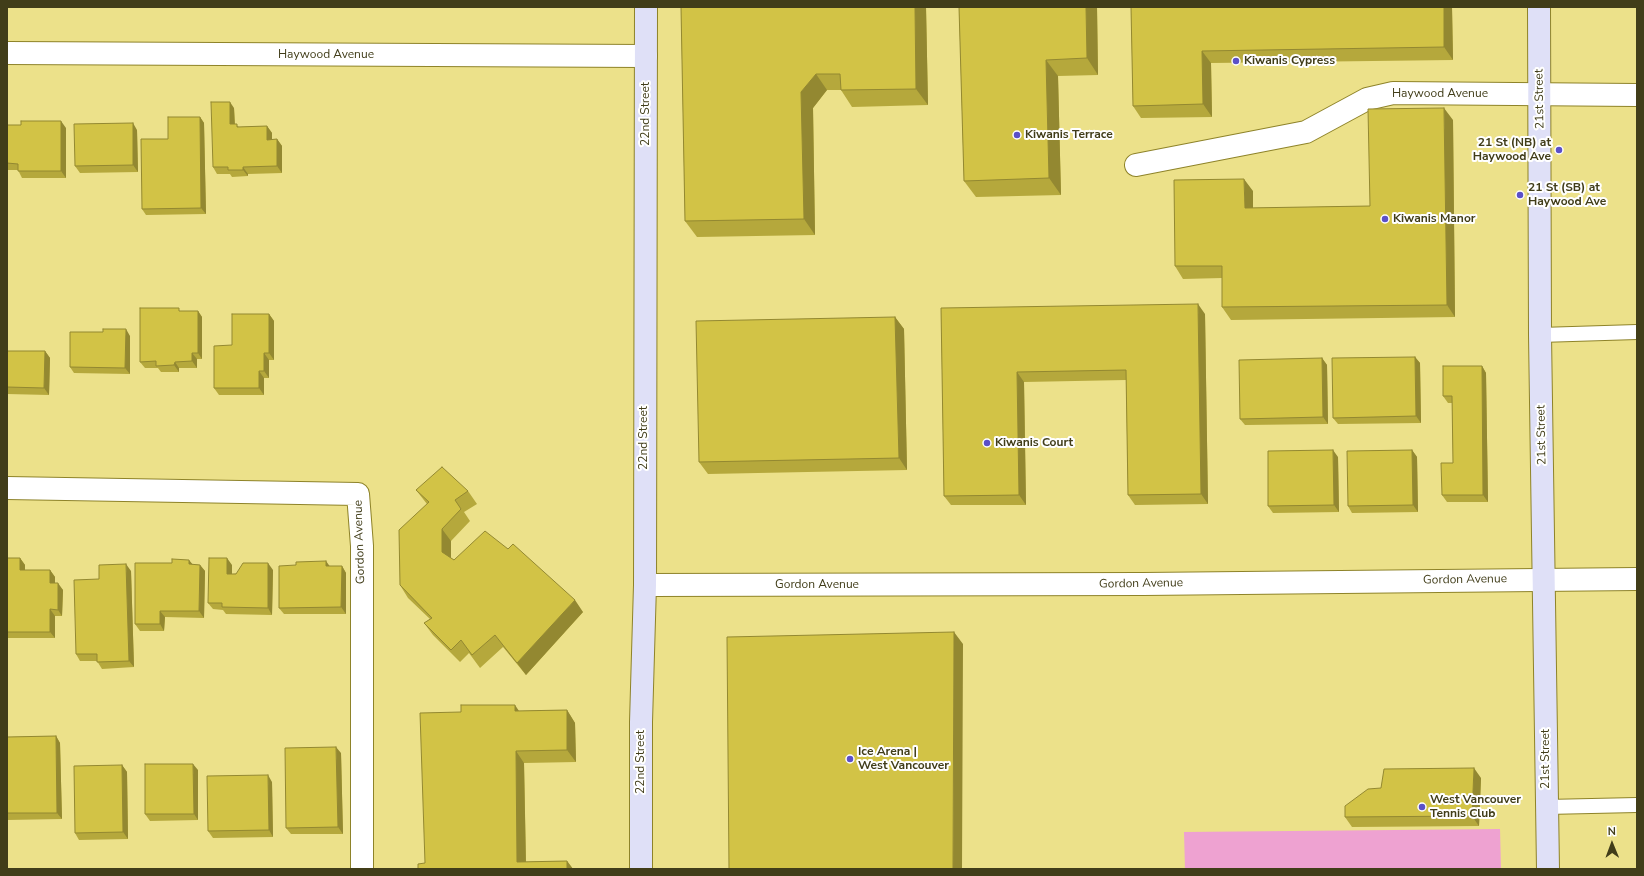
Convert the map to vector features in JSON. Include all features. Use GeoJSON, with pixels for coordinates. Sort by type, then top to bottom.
{"type":"FeatureCollection","features":[{"type":"Feature","properties":{"kind":"street","name":"22nd Street"},"geometry":{"type":"LineString","coordinates":[[641,869],[641,722],[645,585],[646,7]]}},
{"type":"Feature","properties":{"kind":"street","name":"21st Street"},"geometry":{"type":"LineString","coordinates":[[1539,7],[1541,95],[1540,335],[1547,867]]}},
{"type":"Feature","properties":{"kind":"street","name":"Haywood Avenue"},"geometry":{"type":"LineString","coordinates":[[7,53],[646,56]]}},
{"type":"Feature","properties":{"kind":"street","name":"Haywood Avenue"},"geometry":{"type":"LineString","coordinates":[[1136,165],[1306,132],[1366,99],[1393,93],[1637,95]]}},
{"type":"Feature","properties":{"kind":"street","name":"Gordon Avenue"},"geometry":{"type":"LineString","coordinates":[[7,488],[358,494],[362,554],[362,869]]}},
{"type":"Feature","properties":{"kind":"street","name":"Gordon Avenue"},"geometry":{"type":"LineString","coordinates":[[645,585],[1143,584],[1637,579]]}},
{"type":"Feature","properties":{"kind":"lane"},"geometry":{"type":"LineString","coordinates":[[1540,335],[1637,332]]}},
{"type":"Feature","properties":{"kind":"lane"},"geometry":{"type":"LineString","coordinates":[[1546,807],[1637,805]]}},
{"type":"Feature","properties":{"kind":"shaded area"},"geometry":{"type":"Polygon","coordinates":[[[1500,829],[1501,869],[1185,869],[1184,832],[1500,829]]]}},
{"type":"Feature","properties":{"kind":"building"},"geometry":{"type":"Polygon","coordinates":[[[681,7],[915,7],[916,89],[841,90],[840,74],[816,74],[801,92],[804,219],[685,221],[681,7]]]}},
{"type":"Feature","properties":{"kind":"building","name":"Kiwanis Terrace"},"geometry":{"type":"Polygon","coordinates":[[[959,7],[1086,7],[1087,58],[1046,60],[1049,178],[964,181],[959,7]]]}},
{"type":"Feature","properties":{"kind":"building","name":"Kiwanis Cypress"},"geometry":{"type":"Polygon","coordinates":[[[1131,7],[1444,7],[1444,47],[1202,51],[1203,104],[1133,106],[1131,7]]]}},
{"type":"Feature","properties":{"kind":"building"},"geometry":{"type":"Polygon","coordinates":[[[211,102],[230,102],[230,124],[237,124],[237,127],[267,126],[267,140],[277,139],[277,166],[243,167],[243,170],[228,170],[228,167],[213,167],[211,102]]]}},
{"type":"Feature","properties":{"kind":"building","name":"Kiwanis Manor"},"geometry":{"type":"Polygon","coordinates":[[[1444,108],[1447,305],[1222,307],[1222,266],[1175,266],[1174,180],[1244,179],[1245,208],[1370,206],[1368,109],[1444,108]]]}},
{"type":"Feature","properties":{"kind":"building"},"geometry":{"type":"Polygon","coordinates":[[[168,117],[200,117],[201,208],[142,209],[141,139],[168,139],[168,117]]]}},
{"type":"Feature","properties":{"kind":"building"},"geometry":{"type":"Polygon","coordinates":[[[21,121],[61,121],[61,171],[18,171],[18,164],[7,163],[7,125],[21,125],[21,121]]]}},
{"type":"Feature","properties":{"kind":"building"},"geometry":{"type":"Polygon","coordinates":[[[133,123],[133,165],[75,166],[74,124],[133,123]]]}},
{"type":"Feature","properties":{"kind":"building","name":"Kiwanis Court"},"geometry":{"type":"Polygon","coordinates":[[[1198,304],[1201,494],[1128,495],[1126,370],[1017,372],[1019,495],[944,496],[941,308],[1198,304]]]}},
{"type":"Feature","properties":{"kind":"building"},"geometry":{"type":"Polygon","coordinates":[[[140,308],[179,308],[179,311],[198,311],[198,353],[192,353],[192,361],[175,362],[174,365],[156,366],[156,361],[140,362],[140,308]]]}},
{"type":"Feature","properties":{"kind":"building"},"geometry":{"type":"Polygon","coordinates":[[[232,314],[269,314],[269,353],[264,353],[264,371],[259,371],[259,388],[214,388],[214,346],[232,345],[232,314]]]}},
{"type":"Feature","properties":{"kind":"building"},"geometry":{"type":"Polygon","coordinates":[[[895,317],[899,458],[699,462],[696,321],[895,317]]]}},
{"type":"Feature","properties":{"kind":"building"},"geometry":{"type":"Polygon","coordinates":[[[103,329],[126,329],[125,368],[70,367],[70,332],[103,332],[103,329]]]}},
{"type":"Feature","properties":{"kind":"building"},"geometry":{"type":"Polygon","coordinates":[[[7,351],[45,351],[44,388],[7,387],[7,351]]]}},
{"type":"Feature","properties":{"kind":"building"},"geometry":{"type":"Polygon","coordinates":[[[1415,357],[1416,416],[1333,418],[1332,358],[1415,357]]]}},
{"type":"Feature","properties":{"kind":"building"},"geometry":{"type":"Polygon","coordinates":[[[1322,358],[1323,417],[1240,419],[1239,360],[1322,358]]]}},
{"type":"Feature","properties":{"kind":"building"},"geometry":{"type":"Polygon","coordinates":[[[1443,366],[1482,366],[1483,495],[1442,495],[1441,463],[1453,463],[1452,396],[1443,396],[1443,366]]]}},
{"type":"Feature","properties":{"kind":"building"},"geometry":{"type":"Polygon","coordinates":[[[1333,450],[1334,505],[1268,506],[1268,451],[1333,450]]]}},
{"type":"Feature","properties":{"kind":"building"},"geometry":{"type":"Polygon","coordinates":[[[1412,450],[1413,505],[1348,506],[1347,451],[1412,450]]]}},
{"type":"Feature","properties":{"kind":"building"},"geometry":{"type":"Polygon","coordinates":[[[442,467],[468,491],[455,500],[461,509],[442,529],[442,552],[454,560],[485,531],[508,549],[513,544],[575,600],[517,663],[495,635],[472,655],[461,640],[451,650],[424,623],[432,618],[400,585],[399,530],[429,502],[416,490],[442,467]]]}},
{"type":"Feature","properties":{"kind":"building"},"geometry":{"type":"Polygon","coordinates":[[[7,558],[20,558],[20,570],[50,570],[50,583],[58,583],[58,610],[50,609],[50,632],[7,632],[7,558]]]}},
{"type":"Feature","properties":{"kind":"building"},"geometry":{"type":"Polygon","coordinates":[[[209,558],[227,558],[227,574],[236,574],[243,563],[268,563],[268,608],[222,607],[222,603],[208,603],[209,558]]]}},
{"type":"Feature","properties":{"kind":"building"},"geometry":{"type":"Polygon","coordinates":[[[172,559],[189,560],[189,564],[200,565],[199,611],[160,611],[160,624],[135,624],[135,563],[172,563],[172,559]]]}},
{"type":"Feature","properties":{"kind":"building"},"geometry":{"type":"Polygon","coordinates":[[[326,561],[326,566],[342,566],[341,607],[279,608],[279,566],[296,565],[296,562],[326,561]]]}},
{"type":"Feature","properties":{"kind":"building"},"geometry":{"type":"Polygon","coordinates":[[[126,564],[129,661],[97,662],[97,654],[76,654],[74,580],[99,579],[99,565],[126,564]]]}},
{"type":"Feature","properties":{"kind":"building","name":"Ice Arena | West Vancouver"},"geometry":{"type":"Polygon","coordinates":[[[954,632],[953,869],[729,869],[727,637],[954,632]]]}},
{"type":"Feature","properties":{"kind":"building"},"geometry":{"type":"Polygon","coordinates":[[[461,705],[515,705],[515,711],[567,710],[567,750],[516,751],[517,862],[567,861],[567,869],[418,869],[418,864],[425,863],[420,713],[461,712],[461,705]]]}},
{"type":"Feature","properties":{"kind":"building"},"geometry":{"type":"Polygon","coordinates":[[[56,736],[57,813],[7,813],[7,737],[56,736]]]}},
{"type":"Feature","properties":{"kind":"building"},"geometry":{"type":"Polygon","coordinates":[[[336,747],[338,827],[286,828],[285,748],[336,747]]]}},
{"type":"Feature","properties":{"kind":"building"},"geometry":{"type":"Polygon","coordinates":[[[145,764],[193,764],[194,814],[145,814],[145,764]]]}},
{"type":"Feature","properties":{"kind":"building"},"geometry":{"type":"Polygon","coordinates":[[[122,765],[123,832],[75,833],[74,766],[122,765]]]}},
{"type":"Feature","properties":{"kind":"building","name":"West Vancouver Tennis Club"},"geometry":{"type":"Polygon","coordinates":[[[1474,768],[1472,816],[1345,817],[1345,806],[1368,789],[1381,788],[1384,769],[1474,768]]]}},
{"type":"Feature","properties":{"kind":"building"},"geometry":{"type":"Polygon","coordinates":[[[268,775],[269,830],[208,831],[207,776],[268,775]]]}},
{"type":"Feature","properties":{"kind":"place","name":"Kiwanis Cypress"},"geometry":{"type":"Point","coordinates":[1236,61]}},
{"type":"Feature","properties":{"kind":"place","name":"Kiwanis Terrace"},"geometry":{"type":"Point","coordinates":[1017,135]}},
{"type":"Feature","properties":{"kind":"place","name":"21 St (NB) at Haywood Ave"},"geometry":{"type":"Point","coordinates":[1559,150]}},
{"type":"Feature","properties":{"kind":"place","name":"21 St (SB) at Haywood Ave"},"geometry":{"type":"Point","coordinates":[1520,195]}},
{"type":"Feature","properties":{"kind":"place","name":"Kiwanis Manor"},"geometry":{"type":"Point","coordinates":[1385,219]}},
{"type":"Feature","properties":{"kind":"place","name":"Kiwanis Court"},"geometry":{"type":"Point","coordinates":[987,443]}},
{"type":"Feature","properties":{"kind":"place","name":"Ice Arena | West Vancouver"},"geometry":{"type":"Point","coordinates":[850,759]}},
{"type":"Feature","properties":{"kind":"place","name":"West Vancouver Tennis Club"},"geometry":{"type":"Point","coordinates":[1422,807]}}]}
